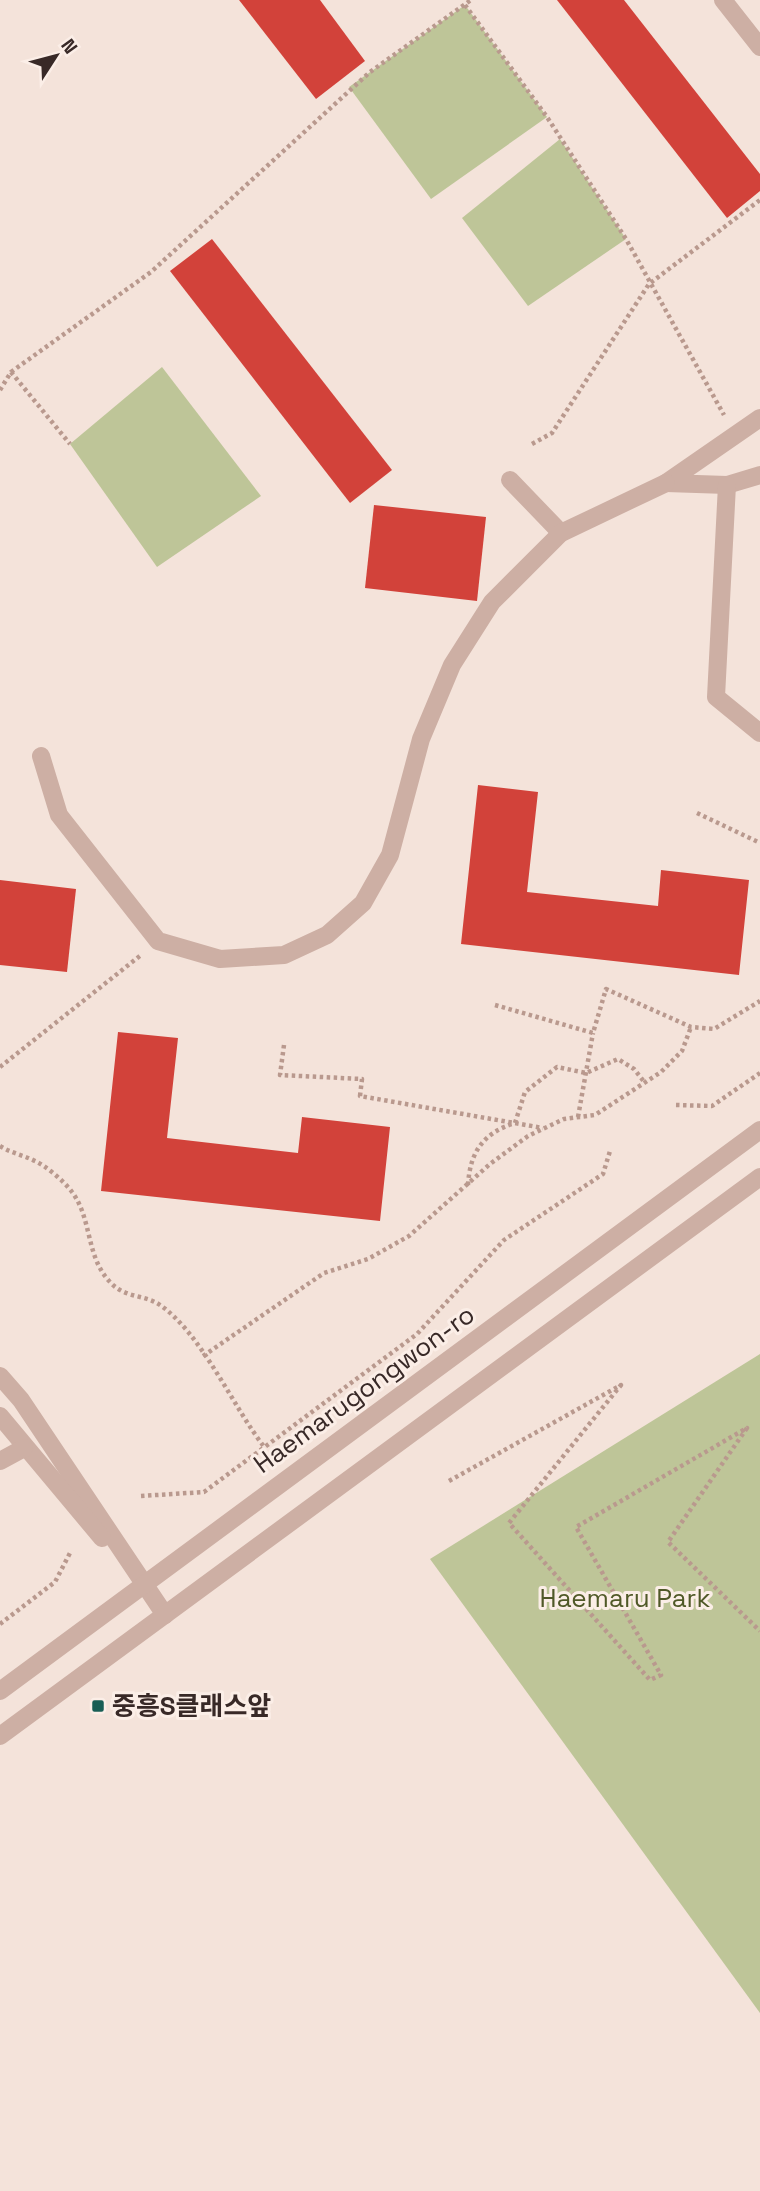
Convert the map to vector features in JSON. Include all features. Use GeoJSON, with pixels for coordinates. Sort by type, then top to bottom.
{"type":"FeatureCollection","features":[{"type":"Feature","properties":{"kind":"street"},"geometry":{"type":"LineString","coordinates":[[723,0],[760,47]]}},
{"type":"Feature","properties":{"kind":"street"},"geometry":{"type":"LineString","coordinates":[[41,756],[60,814],[158,941],[220,959],[284,955],[327,935],[363,902],[390,855],[421,739],[452,666],[492,602],[561,533],[666,483],[760,418]]}},
{"type":"Feature","properties":{"kind":"street"},"geometry":{"type":"LineString","coordinates":[[666,483],[727,485],[760,475]]}},
{"type":"Feature","properties":{"kind":"street"},"geometry":{"type":"LineString","coordinates":[[510,480],[561,533]]}},
{"type":"Feature","properties":{"kind":"street"},"geometry":{"type":"LineString","coordinates":[[727,485],[716,697],[760,733]]}},
{"type":"Feature","properties":{"kind":"street","name":"Haemarugongwon-ro"},"geometry":{"type":"LineString","coordinates":[[0,1691],[760,1130]]}},
{"type":"Feature","properties":{"kind":"street"},"geometry":{"type":"LineString","coordinates":[[0,1736],[760,1177]]}},
{"type":"Feature","properties":{"kind":"street"},"geometry":{"type":"LineString","coordinates":[[0,1376],[78,1483],[165,1615]]}},
{"type":"Feature","properties":{"kind":"street"},"geometry":{"type":"LineString","coordinates":[[0,1416],[24,1448],[144,1585]]}},
{"type":"Feature","properties":{"kind":"street"},"geometry":{"type":"LineString","coordinates":[[0,1461],[24,1448]]}},
{"type":"Feature","properties":{"kind":"path"},"geometry":{"type":"LineString","coordinates":[[0,390],[11,372],[151,272],[370,72],[471,0]]}},
{"type":"Feature","properties":{"kind":"path"},"geometry":{"type":"LineString","coordinates":[[465,5],[547,117],[626,239],[736,436]]}},
{"type":"Feature","properties":{"kind":"path"},"geometry":{"type":"LineString","coordinates":[[532,444],[552,433],[649,284],[760,200]]}},
{"type":"Feature","properties":{"kind":"path"},"geometry":{"type":"LineString","coordinates":[[11,372],[70,444]]}},
{"type":"Feature","properties":{"kind":"path"},"geometry":{"type":"LineString","coordinates":[[697,813],[760,843]]}},
{"type":"Feature","properties":{"kind":"path"},"geometry":{"type":"LineString","coordinates":[[0,1067],[158,941]]}},
{"type":"Feature","properties":{"kind":"path"},"geometry":{"type":"LineString","coordinates":[[578,1117],[593,1033],[606,989],[691,1027],[714,1029],[760,1001]]}},
{"type":"Feature","properties":{"kind":"path"},"geometry":{"type":"LineString","coordinates":[[495,1005],[593,1033]]}},
{"type":"Feature","properties":{"kind":"path"},"geometry":{"type":"LineString","coordinates":[[203,1356],[324,1272],[369,1259],[409,1236],[490,1164],[544,1128],[564,1119],[595,1115],[645,1083],[661,1072],[682,1051],[691,1027]]}},
{"type":"Feature","properties":{"kind":"path"},"geometry":{"type":"LineString","coordinates":[[284,1045],[280,1075],[362,1079],[360,1096],[544,1128]]}},
{"type":"Feature","properties":{"kind":"path"},"geometry":{"type":"LineString","coordinates":[[468,1185],[475,1151],[485,1138],[515,1123],[525,1092],[557,1067],[586,1073],[618,1059],[634,1069],[645,1083]]}},
{"type":"Feature","properties":{"kind":"path"},"geometry":{"type":"LineString","coordinates":[[676,1105],[712,1106],[760,1073]]}},
{"type":"Feature","properties":{"kind":"path"},"geometry":{"type":"LineString","coordinates":[[0,1146],[38,1161],[72,1192],[87,1222],[90,1251],[111,1283],[131,1297],[159,1303],[196,1343],[265,1448]]}},
{"type":"Feature","properties":{"kind":"path"},"geometry":{"type":"LineString","coordinates":[[141,1496],[204,1492],[265,1448],[417,1334],[504,1240],[603,1174],[610,1151]]}},
{"type":"Feature","properties":{"kind":"path"},"geometry":{"type":"LineString","coordinates":[[450,1481],[621,1385],[509,1523],[650,1680],[661,1675],[576,1527],[747,1428],[667,1542],[760,1631]]}},
{"type":"Feature","properties":{"kind":"path"},"geometry":{"type":"LineString","coordinates":[[0,1624],[55,1582],[71,1551]]}},
{"type":"Feature","properties":{"kind":"green space"},"geometry":{"type":"Polygon","coordinates":[[[465,5],[547,117],[431,199],[349,87],[465,5]]]}},
{"type":"Feature","properties":{"kind":"green space"},"geometry":{"type":"Polygon","coordinates":[[[560,139],[626,239],[528,306],[462,218],[560,139]]]}},
{"type":"Feature","properties":{"kind":"green space"},"geometry":{"type":"Polygon","coordinates":[[[162,367],[261,496],[157,567],[70,444],[162,367]]]}},
{"type":"Feature","properties":{"kind":"green space","name":"Haemaru Park"},"geometry":{"type":"Polygon","coordinates":[[[760,1354],[760,2013],[430,1559],[760,1354]]]}},
{"type":"Feature","properties":{"kind":"building"},"geometry":{"type":"Polygon","coordinates":[[[239,0],[320,0],[365,61],[316,99],[239,0]]]}},
{"type":"Feature","properties":{"kind":"building"},"geometry":{"type":"Polygon","coordinates":[[[557,0],[624,0],[760,174],[760,191],[727,218],[557,0]]]}},
{"type":"Feature","properties":{"kind":"building"},"geometry":{"type":"Polygon","coordinates":[[[212,239],[392,470],[350,503],[170,271],[212,239]]]}},
{"type":"Feature","properties":{"kind":"building"},"geometry":{"type":"Polygon","coordinates":[[[374,505],[486,517],[477,601],[365,588],[374,505]]]}},
{"type":"Feature","properties":{"kind":"building"},"geometry":{"type":"Polygon","coordinates":[[[478,785],[538,792],[527,892],[658,906],[661,870],[749,880],[739,975],[461,944],[478,785]]]}},
{"type":"Feature","properties":{"kind":"building"},"geometry":{"type":"Polygon","coordinates":[[[0,880],[76,889],[67,972],[0,965],[0,880]]]}},
{"type":"Feature","properties":{"kind":"building"},"geometry":{"type":"Polygon","coordinates":[[[118,1032],[178,1038],[167,1138],[298,1153],[302,1117],[390,1127],[380,1221],[101,1191],[118,1032]]]}},
{"type":"Feature","properties":{"kind":"place","name":"중흥S클래스앞"},"geometry":{"type":"Point","coordinates":[98,1706]}}]}
